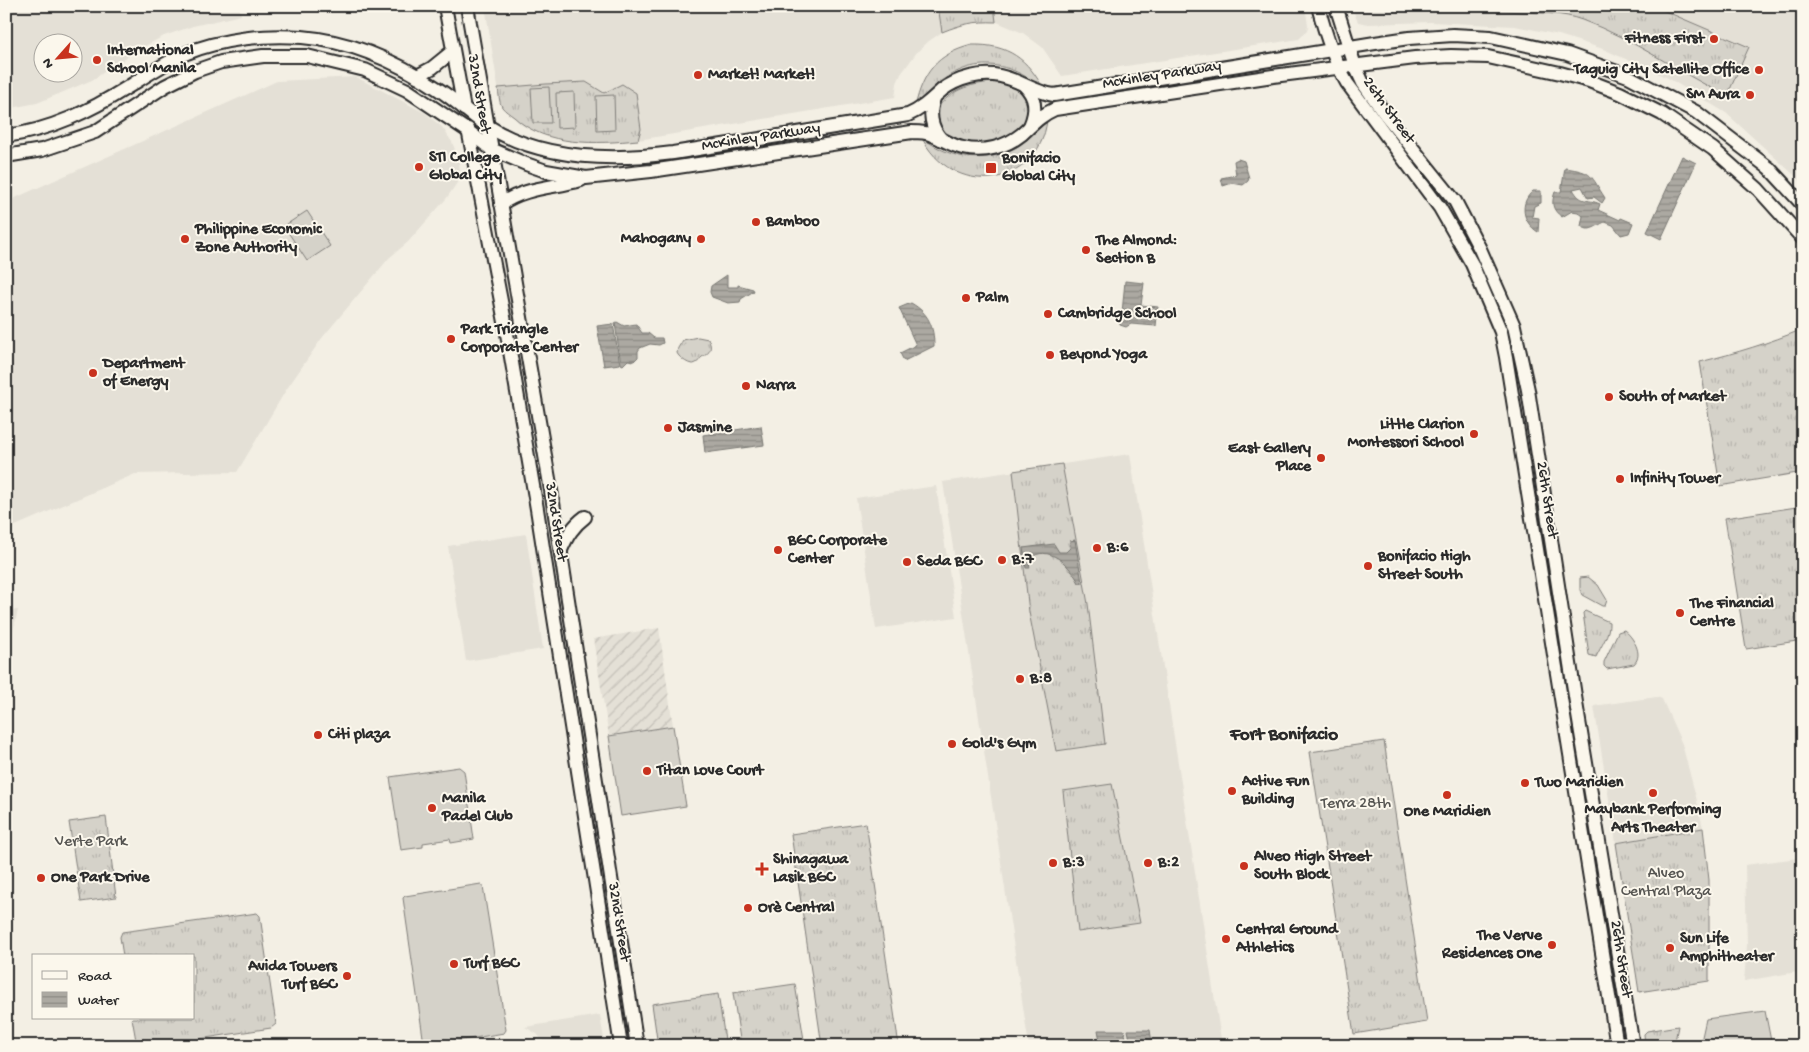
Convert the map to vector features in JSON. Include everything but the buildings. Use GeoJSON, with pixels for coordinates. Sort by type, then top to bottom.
{"type":"FeatureCollection","features":[{"type":"Feature","properties":{"kind":"main road","name":"32nd Street"},"geometry":{"type":"LineString","coordinates":[[445,6],[533,484],[621,1046]]}},
{"type":"Feature","properties":{"kind":"main road","name":"32nd Street"},"geometry":{"type":"LineString","coordinates":[[467,6],[552,496],[637,1046]]}},
{"type":"Feature","properties":{"kind":"main road","name":"26th Street"},"geometry":{"type":"LineString","coordinates":[[1318,6],[1338,68],[1347,84],[1440,208],[1472,264],[1504,344],[1617,1046]]}},
{"type":"Feature","properties":{"kind":"main road","name":"26th Street"},"geometry":{"type":"LineString","coordinates":[[1336,6],[1348,47],[1363,82],[1385,114],[1455,201],[1480,249],[1517,334],[1528,390],[1573,682],[1633,1046]]}},
{"type":"Feature","properties":{"kind":"main road","name":"McKinley Parkway"},"geometry":{"type":"LineString","coordinates":[[6,136],[34,131],[59,123],[88,110],[186,53],[213,44],[244,39],[302,37],[336,43],[365,52],[396,64],[417,76],[464,107],[487,125],[520,141],[558,152],[596,156],[651,156],[908,115],[927,105],[953,83],[976,76],[1000,76],[1022,83],[1043,93],[1054,95],[1348,47],[1409,38],[1453,35],[1490,37],[1567,54],[1628,76],[1696,112],[1769,168],[1803,205]]}},
{"type":"Feature","properties":{"kind":"main road"},"geometry":{"type":"LineString","coordinates":[[417,76],[432,68],[453,51]]}},
{"type":"Feature","properties":{"kind":"main road","name":"McKinley Parkway"},"geometry":{"type":"LineString","coordinates":[[6,156],[42,150],[95,132],[165,86],[195,71],[221,62],[263,56],[307,56],[365,70],[407,90],[468,131],[491,149],[539,168],[586,178],[651,171],[912,132],[931,134],[941,140],[964,148],[988,149],[1011,141],[1037,119],[1056,109],[1264,77],[1338,68],[1451,56],[1488,57],[1560,73],[1620,93],[1662,114],[1713,149],[1758,189],[1803,239]]}},
{"type":"Feature","properties":{"kind":"main road"},"geometry":{"type":"LineString","coordinates":[[1022,83],[1033,98],[1035,108],[1030,126]]}},
{"type":"Feature","properties":{"kind":"main road"},"geometry":{"type":"LineString","coordinates":[[934,98],[930,115],[941,140]]}},
{"type":"Feature","properties":{"kind":"main road"},"geometry":{"type":"LineString","coordinates":[[501,204],[522,192],[569,184],[586,178]]}},
{"type":"Feature","properties":{"kind":"main road"},"geometry":{"type":"LineString","coordinates":[[560,552],[567,536],[576,524],[585,517]]}},
{"type":"Feature","properties":{"kind":"shaded area","name":"International School Manila"},"geometry":{"type":"Polygon","coordinates":[[[6,6],[239,6],[241,15],[193,26],[164,36],[141,48],[92,80],[37,103],[6,109],[6,6]]]}},
{"type":"Feature","properties":{"kind":"shaded area","name":"Market! Market!"},"geometry":{"type":"Polygon","coordinates":[[[485,6],[1305,6],[1308,25],[1307,31],[1299,39],[1062,76],[1042,47],[1023,33],[997,22],[979,21],[961,24],[942,32],[929,41],[917,52],[901,74],[897,83],[895,97],[638,140],[595,143],[570,140],[534,131],[523,126],[501,106],[485,6]]]}},
{"type":"Feature","properties":{"kind":"shaded area","name":"SM Aura"},"geometry":{"type":"Polygon","coordinates":[[[1351,6],[1803,6],[1803,183],[1726,113],[1668,78],[1603,49],[1559,35],[1515,26],[1431,22],[1369,24],[1358,22],[1351,6]]]}},
{"type":"Feature","properties":{"kind":"shaded area"},"geometry":{"type":"Polygon","coordinates":[[[356,77],[425,113],[442,127],[452,142],[459,160],[460,174],[457,183],[446,199],[408,242],[389,258],[322,338],[286,390],[237,472],[135,474],[6,530],[6,202],[277,81],[356,77]]]}},
{"type":"Feature","properties":{"kind":"shaded area"},"geometry":{"type":"Polygon","coordinates":[[[1130,454],[1222,1046],[1029,1046],[943,482],[1130,454]]]}},
{"type":"Feature","properties":{"kind":"shaded area","name":"Seda BGC"},"geometry":{"type":"Polygon","coordinates":[[[936,486],[956,617],[876,629],[856,498],[936,486]]]}},
{"type":"Feature","properties":{"kind":"shaded area"},"geometry":{"type":"Polygon","coordinates":[[[526,534],[543,649],[466,661],[448,546],[526,534]]]}},
{"type":"Feature","properties":{"kind":"shaded area"},"geometry":{"type":"Polygon","coordinates":[[[18,610],[11,639],[6,660],[6,611],[18,610]]]}},
{"type":"Feature","properties":{"kind":"shaded area"},"geometry":{"type":"Polygon","coordinates":[[[659,628],[673,726],[609,736],[593,639],[659,628]]]}},
{"type":"Feature","properties":{"kind":"shaded area"},"geometry":{"type":"Polygon","coordinates":[[[1657,697],[1662,699],[1682,744],[1703,828],[1616,843],[1594,706],[1657,697]]]}},
{"type":"Feature","properties":{"kind":"shaded area"},"geometry":{"type":"Polygon","coordinates":[[[1798,858],[1803,883],[1803,971],[1744,981],[1747,945],[1745,865],[1798,858]]]}},
{"type":"Feature","properties":{"kind":"shaded area"},"geometry":{"type":"Polygon","coordinates":[[[600,1015],[605,1046],[547,1046],[537,1034],[525,1027],[600,1015]]]}},
{"type":"Feature","properties":{"kind":"green space"},"geometry":{"type":"Polygon","coordinates":[[[938,6],[994,6],[996,22],[969,24],[942,32],[938,6]]]}},
{"type":"Feature","properties":{"kind":"green space"},"geometry":{"type":"Polygon","coordinates":[[[1393,6],[1653,6],[1749,47],[1727,96],[1638,46],[1575,18],[1552,14],[1490,10],[1393,11],[1393,6]]]}},
{"type":"Feature","properties":{"kind":"green space"},"geometry":{"type":"Polygon","coordinates":[[[972,45],[996,47],[1016,56],[1031,70],[1044,90],[1026,77],[1009,69],[992,65],[975,66],[959,71],[944,79],[929,91],[915,107],[922,84],[933,66],[949,54],[972,45]]]}},
{"type":"Feature","properties":{"kind":"green space"},"geometry":{"type":"Polygon","coordinates":[[[586,82],[604,93],[622,84],[636,93],[641,129],[638,140],[589,142],[556,139],[541,134],[527,127],[502,107],[498,88],[546,84],[586,82]]]}},
{"type":"Feature","properties":{"kind":"green space"},"geometry":{"type":"Polygon","coordinates":[[[992,82],[1005,84],[1020,91],[1031,106],[1019,128],[1011,134],[993,141],[973,143],[963,141],[939,130],[937,108],[949,96],[961,89],[992,82]]]}},
{"type":"Feature","properties":{"kind":"green space"},"geometry":{"type":"Polygon","coordinates":[[[549,87],[551,123],[533,123],[531,88],[549,87]]]}},
{"type":"Feature","properties":{"kind":"green space"},"geometry":{"type":"Polygon","coordinates":[[[574,92],[575,127],[557,128],[556,93],[574,92]]]}},
{"type":"Feature","properties":{"kind":"green space"},"geometry":{"type":"Polygon","coordinates":[[[614,95],[615,130],[597,131],[596,96],[614,95]]]}},
{"type":"Feature","properties":{"kind":"green space"},"geometry":{"type":"Polygon","coordinates":[[[1047,120],[1041,143],[1028,161],[1012,172],[992,178],[972,177],[952,170],[935,156],[921,136],[942,150],[954,154],[978,158],[990,157],[1015,148],[1032,136],[1047,120]]]}},
{"type":"Feature","properties":{"kind":"green space"},"geometry":{"type":"Polygon","coordinates":[[[307,211],[330,246],[307,261],[284,226],[307,211]]]}},
{"type":"Feature","properties":{"kind":"green space"},"geometry":{"type":"Polygon","coordinates":[[[1803,329],[1803,472],[1720,486],[1700,362],[1778,339],[1803,329]]]}},
{"type":"Feature","properties":{"kind":"green space"},"geometry":{"type":"Polygon","coordinates":[[[698,337],[708,339],[710,350],[697,363],[691,364],[678,355],[678,348],[683,340],[698,337]]]}},
{"type":"Feature","properties":{"kind":"green space"},"geometry":{"type":"Polygon","coordinates":[[[1062,464],[1088,604],[1105,744],[1056,751],[1029,612],[1013,471],[1062,464]]]}},
{"type":"Feature","properties":{"kind":"green space"},"geometry":{"type":"Polygon","coordinates":[[[1803,506],[1803,640],[1746,649],[1725,518],[1803,506]]]}},
{"type":"Feature","properties":{"kind":"green space"},"geometry":{"type":"Polygon","coordinates":[[[1588,577],[1598,585],[1607,600],[1605,606],[1582,595],[1580,578],[1588,577]]]}},
{"type":"Feature","properties":{"kind":"green space"},"geometry":{"type":"Polygon","coordinates":[[[1585,611],[1609,622],[1607,635],[1596,657],[1589,655],[1583,613],[1585,611]]]}},
{"type":"Feature","properties":{"kind":"green space"},"geometry":{"type":"Polygon","coordinates":[[[1624,630],[1636,646],[1638,651],[1637,660],[1634,664],[1607,669],[1604,666],[1604,662],[1618,632],[1624,630]]]}},
{"type":"Feature","properties":{"kind":"green space","name":"Titan Love Court"},"geometry":{"type":"Polygon","coordinates":[[[673,726],[686,806],[621,816],[609,736],[673,726]]]}},
{"type":"Feature","properties":{"kind":"green space","name":"Terra 28th"},"geometry":{"type":"Polygon","coordinates":[[[1384,741],[1427,1022],[1354,1034],[1310,752],[1384,741]]]}},
{"type":"Feature","properties":{"kind":"green space","name":"Manila Padel Club"},"geometry":{"type":"Polygon","coordinates":[[[459,767],[464,771],[474,839],[451,843],[450,839],[423,843],[423,847],[401,850],[390,777],[459,767]]]}},
{"type":"Feature","properties":{"kind":"green space"},"geometry":{"type":"Polygon","coordinates":[[[1112,784],[1140,923],[1078,932],[1063,791],[1112,784]]]}},
{"type":"Feature","properties":{"kind":"green space","name":"Verte Park"},"geometry":{"type":"Polygon","coordinates":[[[106,817],[116,897],[81,902],[69,822],[106,817]]]}},
{"type":"Feature","properties":{"kind":"green space"},"geometry":{"type":"Polygon","coordinates":[[[866,823],[899,1046],[822,1046],[791,834],[866,823]]]}},
{"type":"Feature","properties":{"kind":"green space","name":"Alveo Central Plaza"},"geometry":{"type":"Polygon","coordinates":[[[1703,828],[1709,880],[1709,981],[1639,992],[1616,843],[1703,828]]]}},
{"type":"Feature","properties":{"kind":"green space","name":"Turf BGC"},"geometry":{"type":"Polygon","coordinates":[[[481,884],[483,886],[506,1030],[504,1033],[427,1046],[424,1044],[403,898],[405,896],[481,884]]]}},
{"type":"Feature","properties":{"kind":"green space"},"geometry":{"type":"Polygon","coordinates":[[[257,913],[260,916],[276,1024],[271,1028],[153,1046],[137,1046],[132,1020],[195,1020],[195,954],[123,954],[120,937],[122,932],[257,913]]]}},
{"type":"Feature","properties":{"kind":"green space"},"geometry":{"type":"Polygon","coordinates":[[[795,984],[805,1046],[741,1046],[733,993],[795,984]]]}},
{"type":"Feature","properties":{"kind":"green space"},"geometry":{"type":"Polygon","coordinates":[[[718,994],[726,1046],[658,1046],[652,1004],[718,994]]]}},
{"type":"Feature","properties":{"kind":"green space"},"geometry":{"type":"Polygon","coordinates":[[[1765,1011],[1772,1046],[1700,1046],[1706,1019],[1765,1011]]]}},
{"type":"Feature","properties":{"kind":"green space"},"geometry":{"type":"Polygon","coordinates":[[[1678,1026],[1674,1046],[1645,1046],[1644,1034],[1647,1031],[1678,1026]]]}},
{"type":"Feature","properties":{"kind":"water"},"geometry":{"type":"Polygon","coordinates":[[[1682,156],[1696,163],[1661,239],[1647,232],[1682,156]]]}},
{"type":"Feature","properties":{"kind":"water"},"geometry":{"type":"Polygon","coordinates":[[[1238,159],[1244,161],[1249,178],[1248,181],[1243,185],[1232,183],[1223,186],[1221,178],[1236,175],[1234,161],[1238,159]]]}},
{"type":"Feature","properties":{"kind":"water"},"geometry":{"type":"Polygon","coordinates":[[[1565,168],[1581,171],[1593,179],[1605,198],[1602,203],[1594,197],[1588,198],[1582,187],[1573,189],[1576,194],[1582,199],[1600,204],[1598,210],[1620,220],[1621,218],[1633,223],[1629,233],[1621,235],[1613,225],[1605,222],[1587,229],[1581,226],[1583,216],[1578,212],[1572,211],[1562,217],[1554,209],[1553,200],[1555,192],[1561,192],[1565,168]]]}},
{"type":"Feature","properties":{"kind":"water"},"geometry":{"type":"Polygon","coordinates":[[[1533,191],[1541,191],[1541,203],[1534,206],[1532,217],[1539,218],[1538,232],[1528,223],[1524,212],[1526,201],[1533,191]]]}},
{"type":"Feature","properties":{"kind":"water"},"geometry":{"type":"Polygon","coordinates":[[[727,275],[727,287],[738,287],[738,285],[753,289],[754,291],[741,299],[740,302],[728,303],[712,297],[710,292],[711,286],[727,275]]]}},
{"type":"Feature","properties":{"kind":"water"},"geometry":{"type":"Polygon","coordinates":[[[1125,281],[1144,283],[1141,305],[1158,307],[1156,326],[1131,324],[1126,327],[1120,325],[1118,319],[1122,313],[1125,281]]]}},
{"type":"Feature","properties":{"kind":"water"},"geometry":{"type":"Polygon","coordinates":[[[911,303],[922,311],[929,321],[933,333],[934,346],[904,361],[900,353],[916,345],[899,308],[911,303]]]}},
{"type":"Feature","properties":{"kind":"water"},"geometry":{"type":"Polygon","coordinates":[[[617,322],[624,326],[636,324],[642,333],[648,333],[654,338],[662,338],[663,343],[659,345],[650,344],[640,348],[638,357],[634,361],[628,360],[623,365],[621,364],[615,323],[617,322]]]}},
{"type":"Feature","properties":{"kind":"water"},"geometry":{"type":"Polygon","coordinates":[[[613,324],[620,364],[604,366],[597,326],[613,324]]]}},
{"type":"Feature","properties":{"kind":"water"},"geometry":{"type":"Polygon","coordinates":[[[761,426],[764,445],[705,453],[703,435],[761,426]]]}},
{"type":"Feature","properties":{"kind":"water"},"geometry":{"type":"Polygon","coordinates":[[[1075,540],[1082,583],[1079,583],[1060,560],[1047,554],[1033,556],[1029,563],[1030,568],[1026,568],[1023,548],[1054,544],[1059,552],[1066,552],[1070,548],[1070,541],[1075,540]]]}},
{"type":"Feature","properties":{"kind":"water"},"geometry":{"type":"Polygon","coordinates":[[[1098,1030],[1124,1030],[1128,1046],[1101,1046],[1098,1030]]]}},
{"type":"Feature","properties":{"kind":"water"},"geometry":{"type":"Polygon","coordinates":[[[1128,1030],[1150,1030],[1152,1043],[1131,1045],[1128,1030]]]}},
{"type":"Feature","properties":{"kind":"place","name":"Fitness First"},"geometry":{"type":"Point","coordinates":[1714,39]}},
{"type":"Feature","properties":{"kind":"place","name":"International School Manila"},"geometry":{"type":"Point","coordinates":[97,60]}},
{"type":"Feature","properties":{"kind":"place","name":"Taguig City Satellite Office"},"geometry":{"type":"Point","coordinates":[1759,70]}},
{"type":"Feature","properties":{"kind":"place","name":"Market! Market!"},"geometry":{"type":"Point","coordinates":[698,75]}},
{"type":"Feature","properties":{"kind":"place","name":"SM Aura"},"geometry":{"type":"Point","coordinates":[1750,95]}},
{"type":"Feature","properties":{"kind":"place","name":"STI College Global City"},"geometry":{"type":"Point","coordinates":[419,167]}},
{"type":"Feature","properties":{"kind":"place","name":"Bonifacio Global City"},"geometry":{"type":"Point","coordinates":[991,168]}},
{"type":"Feature","properties":{"kind":"place","name":"Bamboo"},"geometry":{"type":"Point","coordinates":[756,222]}},
{"type":"Feature","properties":{"kind":"place","name":"Philippine Economic Zone Authority"},"geometry":{"type":"Point","coordinates":[185,239]}},
{"type":"Feature","properties":{"kind":"place","name":"Mahogany"},"geometry":{"type":"Point","coordinates":[701,239]}},
{"type":"Feature","properties":{"kind":"place","name":"The Almond: Section B"},"geometry":{"type":"Point","coordinates":[1086,250]}},
{"type":"Feature","properties":{"kind":"place","name":"Palm"},"geometry":{"type":"Point","coordinates":[966,298]}},
{"type":"Feature","properties":{"kind":"place","name":"Cambridge School"},"geometry":{"type":"Point","coordinates":[1048,314]}},
{"type":"Feature","properties":{"kind":"place","name":"Park Triangle Corporate Center"},"geometry":{"type":"Point","coordinates":[451,339]}},
{"type":"Feature","properties":{"kind":"place","name":"Beyond Yoga"},"geometry":{"type":"Point","coordinates":[1050,355]}},
{"type":"Feature","properties":{"kind":"place","name":"Department of Energy"},"geometry":{"type":"Point","coordinates":[93,373]}},
{"type":"Feature","properties":{"kind":"place","name":"Narra"},"geometry":{"type":"Point","coordinates":[746,386]}},
{"type":"Feature","properties":{"kind":"place","name":"South of Market"},"geometry":{"type":"Point","coordinates":[1609,397]}},
{"type":"Feature","properties":{"kind":"place","name":"Jasmine"},"geometry":{"type":"Point","coordinates":[668,428]}},
{"type":"Feature","properties":{"kind":"place","name":"Little Clarion Montessori School"},"geometry":{"type":"Point","coordinates":[1474,434]}},
{"type":"Feature","properties":{"kind":"place","name":"East Gallery Place"},"geometry":{"type":"Point","coordinates":[1321,458]}},
{"type":"Feature","properties":{"kind":"place","name":"Infinity Tower"},"geometry":{"type":"Point","coordinates":[1620,479]}},
{"type":"Feature","properties":{"kind":"place","name":"B:6"},"geometry":{"type":"Point","coordinates":[1097,548]}},
{"type":"Feature","properties":{"kind":"place","name":"BGC Corporate Center"},"geometry":{"type":"Point","coordinates":[778,550]}},
{"type":"Feature","properties":{"kind":"place","name":"B:7"},"geometry":{"type":"Point","coordinates":[1002,560]}},
{"type":"Feature","properties":{"kind":"place","name":"Seda BGC"},"geometry":{"type":"Point","coordinates":[907,562]}},
{"type":"Feature","properties":{"kind":"place","name":"Bonifacio High Street South"},"geometry":{"type":"Point","coordinates":[1368,566]}},
{"type":"Feature","properties":{"kind":"place","name":"The Financial Centre"},"geometry":{"type":"Point","coordinates":[1680,613]}},
{"type":"Feature","properties":{"kind":"place","name":"B:8"},"geometry":{"type":"Point","coordinates":[1020,679]}},
{"type":"Feature","properties":{"kind":"place","name":"Citi plaza"},"geometry":{"type":"Point","coordinates":[318,735]}},
{"type":"Feature","properties":{"kind":"place","name":"Gold's Gym"},"geometry":{"type":"Point","coordinates":[952,744]}},
{"type":"Feature","properties":{"kind":"place","name":"Titan Love Court"},"geometry":{"type":"Point","coordinates":[647,771]}},
{"type":"Feature","properties":{"kind":"place","name":"Two Maridien"},"geometry":{"type":"Point","coordinates":[1525,783]}},
{"type":"Feature","properties":{"kind":"place","name":"Active Fun Building"},"geometry":{"type":"Point","coordinates":[1232,791]}},
{"type":"Feature","properties":{"kind":"place","name":"Maybank Performing Arts Theater"},"geometry":{"type":"Point","coordinates":[1653,793]}},
{"type":"Feature","properties":{"kind":"place","name":"One Maridien"},"geometry":{"type":"Point","coordinates":[1447,795]}},
{"type":"Feature","properties":{"kind":"place","name":"Manila Padel Club"},"geometry":{"type":"Point","coordinates":[432,808]}},
{"type":"Feature","properties":{"kind":"place","name":"B:3"},"geometry":{"type":"Point","coordinates":[1053,863]}},
{"type":"Feature","properties":{"kind":"place","name":"B:2"},"geometry":{"type":"Point","coordinates":[1148,863]}},
{"type":"Feature","properties":{"kind":"place","name":"Alveo High Street South Block"},"geometry":{"type":"Point","coordinates":[1244,866]}},
{"type":"Feature","properties":{"kind":"place","name":"Shinagawa Lasik BGC"},"geometry":{"type":"Point","coordinates":[762,869]}},
{"type":"Feature","properties":{"kind":"place","name":"One Park Drive"},"geometry":{"type":"Point","coordinates":[41,878]}},
{"type":"Feature","properties":{"kind":"place","name":"Orè Central"},"geometry":{"type":"Point","coordinates":[748,908]}},
{"type":"Feature","properties":{"kind":"place","name":"Central Ground Athletics"},"geometry":{"type":"Point","coordinates":[1226,939]}},
{"type":"Feature","properties":{"kind":"place","name":"The Verve Residences One"},"geometry":{"type":"Point","coordinates":[1552,945]}},
{"type":"Feature","properties":{"kind":"place","name":"Sun Life Amphitheater"},"geometry":{"type":"Point","coordinates":[1670,948]}},
{"type":"Feature","properties":{"kind":"place","name":"Turf BGC"},"geometry":{"type":"Point","coordinates":[454,964]}},
{"type":"Feature","properties":{"kind":"place","name":"Avida Towers Turf BGC"},"geometry":{"type":"Point","coordinates":[347,976]}},
{"type":"Feature","properties":{"kind":"district","name":"Fort Bonifacio"},"geometry":{"type":"Point","coordinates":[1284,735]}}]}
